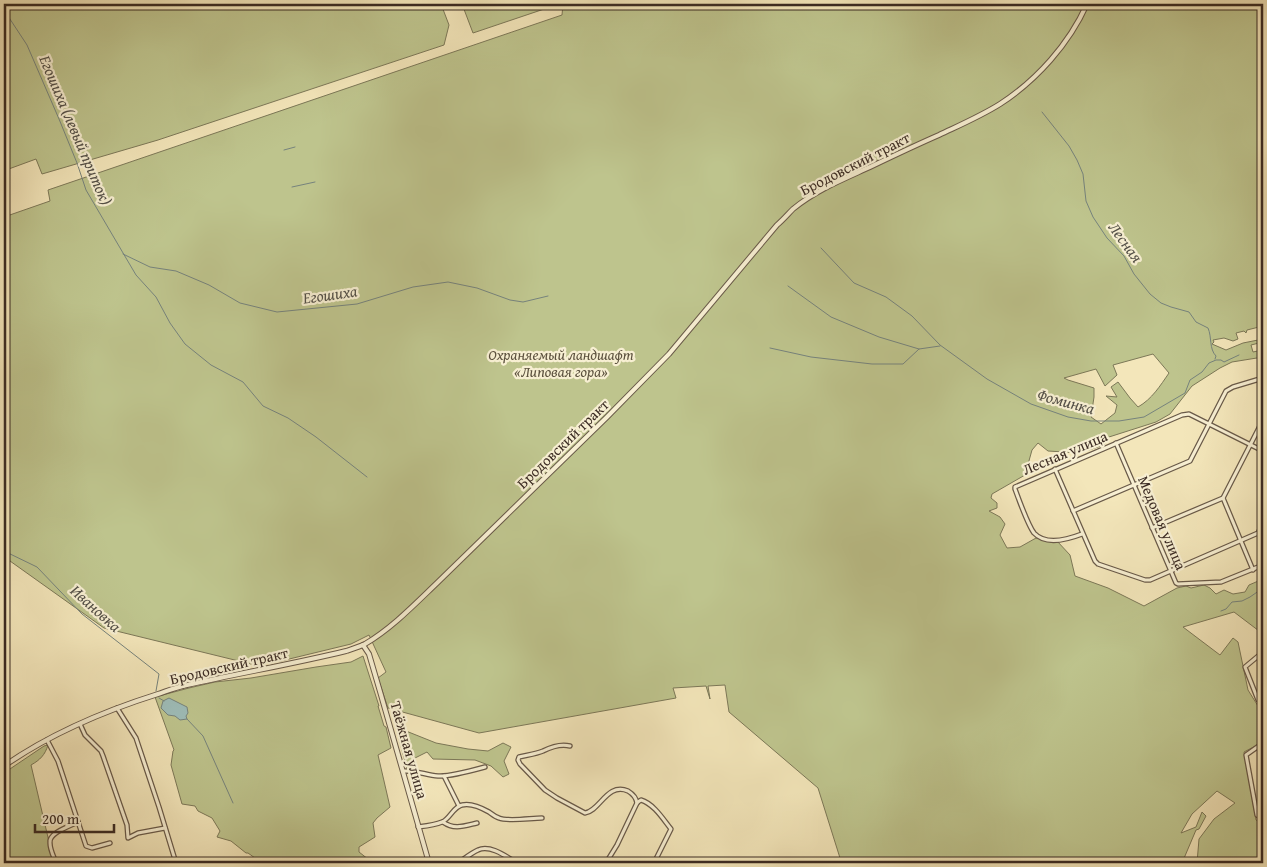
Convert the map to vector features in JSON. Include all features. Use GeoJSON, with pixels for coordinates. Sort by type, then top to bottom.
{"type":"FeatureCollection","features":[{"type":"Feature","properties":{"kind":"street","name":"Бродовский тракт"},"geometry":{"type":"LineString","coordinates":[[4,766],[47,740],[133,702],[185,686],[321,657],[363,645],[410,609],[613,411],[669,354],[772,231],[794,209],[838,182],[968,122],[1000,104],[1025,85],[1053,57],[1087,4]]}},
{"type":"Feature","properties":{"kind":"street"},"geometry":{"type":"LineString","coordinates":[[1074,511],[1190,461],[1226,391],[1229,388],[1263,378]]}},
{"type":"Feature","properties":{"kind":"street","name":"Лесная улица"},"geometry":{"type":"LineString","coordinates":[[1082,534],[1058,541],[1035,534],[1015,487],[1182,415],[1189,414],[1209,424]]}},
{"type":"Feature","properties":{"kind":"street"},"geometry":{"type":"LineString","coordinates":[[1152,528],[1223,498],[1263,420]]}},
{"type":"Feature","properties":{"kind":"street"},"geometry":{"type":"LineString","coordinates":[[1209,424],[1263,451]]}},
{"type":"Feature","properties":{"kind":"street","name":"Медовая улица"},"geometry":{"type":"LineString","coordinates":[[1116,443],[1176,583],[1221,582],[1263,565]]}},
{"type":"Feature","properties":{"kind":"street"},"geometry":{"type":"LineString","coordinates":[[1055,469],[1093,558],[1098,564],[1147,580],[1258,533],[1263,523]]}},
{"type":"Feature","properties":{"kind":"street"},"geometry":{"type":"LineString","coordinates":[[1223,498],[1253,570]]}},
{"type":"Feature","properties":{"kind":"street","name":"Таёжная улица"},"geometry":{"type":"LineString","coordinates":[[363,645],[376,679],[429,863]]}},
{"type":"Feature","properties":{"kind":"street"},"geometry":{"type":"LineString","coordinates":[[1263,652],[1244,666],[1258,700],[1263,700]]}},
{"type":"Feature","properties":{"kind":"street"},"geometry":{"type":"LineString","coordinates":[[117,708],[136,738],[176,863]]}},
{"type":"Feature","properties":{"kind":"street"},"geometry":{"type":"LineString","coordinates":[[80,724],[85,735],[101,751],[127,825],[128,838],[138,833],[165,828]]}},
{"type":"Feature","properties":{"kind":"street"},"geometry":{"type":"LineString","coordinates":[[47,740],[58,761],[86,846],[95,848],[110,843]]}},
{"type":"Feature","properties":{"kind":"street"},"geometry":{"type":"LineString","coordinates":[[1263,743],[1246,755],[1257,815],[1263,820]]}},
{"type":"Feature","properties":{"kind":"street"},"geometry":{"type":"LineString","coordinates":[[570,746],[564,745],[547,748],[519,757],[518,760],[546,790],[585,813],[589,812],[612,792],[620,789],[635,796],[637,803]]}},
{"type":"Feature","properties":{"kind":"street"},"geometry":{"type":"LineString","coordinates":[[403,771],[408,770],[444,776],[485,767]]}},
{"type":"Feature","properties":{"kind":"street"},"geometry":{"type":"LineString","coordinates":[[444,776],[459,806]]}},
{"type":"Feature","properties":{"kind":"street"},"geometry":{"type":"LineString","coordinates":[[609,858],[637,803],[641,800],[647,802],[671,829],[654,863]]}},
{"type":"Feature","properties":{"kind":"street"},"geometry":{"type":"LineString","coordinates":[[418,827],[443,822],[459,806],[468,805],[488,811],[504,819],[542,818]]}},
{"type":"Feature","properties":{"kind":"street"},"geometry":{"type":"LineString","coordinates":[[56,863],[49,842],[50,838],[78,822]]}},
{"type":"Feature","properties":{"kind":"street"},"geometry":{"type":"LineString","coordinates":[[443,822],[453,827],[477,823]]}},
{"type":"Feature","properties":{"kind":"street"},"geometry":{"type":"LineString","coordinates":[[458,863],[481,848],[496,851],[518,863]]}},
{"type":"Feature","properties":{"kind":"green space"},"geometry":{"type":"Polygon","coordinates":[[[4,4],[441,4],[449,25],[444,45],[158,140],[42,174],[36,159],[6,170],[4,162],[4,4]]]}},
{"type":"Feature","properties":{"kind":"green space"},"geometry":{"type":"Polygon","coordinates":[[[462,4],[559,4],[473,33],[462,4]]]}},
{"type":"Feature","properties":{"kind":"green space","name":"Охраняемый ландшафт «Липовая гора»"},"geometry":{"type":"Polygon","coordinates":[[[563,4],[1263,4],[1263,326],[1247,330],[1246,333],[1244,331],[1236,333],[1238,339],[1233,341],[1224,338],[1213,340],[1212,344],[1226,350],[1243,343],[1263,339],[1263,342],[1251,345],[1253,352],[1263,351],[1263,357],[1232,362],[1220,368],[1192,386],[1170,414],[1156,422],[1109,437],[1104,445],[1080,453],[1048,451],[1038,443],[1032,450],[1025,475],[992,494],[991,498],[997,503],[997,508],[989,511],[1000,517],[1005,524],[1000,535],[1007,548],[1020,547],[1036,538],[1057,541],[1070,555],[1075,576],[1108,588],[1144,606],[1177,588],[1186,586],[1191,588],[1204,585],[1216,594],[1224,590],[1233,594],[1245,592],[1249,585],[1263,579],[1263,634],[1234,612],[1183,627],[1220,655],[1233,638],[1238,642],[1248,690],[1263,714],[1263,742],[1244,752],[1256,820],[1263,825],[1263,863],[1197,863],[1199,839],[1214,819],[1235,803],[1217,791],[1192,814],[1181,833],[1196,827],[1202,812],[1206,816],[1199,829],[1196,830],[1182,863],[1165,863],[1158,860],[1159,863],[822,863],[840,858],[818,788],[729,712],[725,685],[708,686],[710,699],[706,686],[673,688],[676,698],[479,733],[388,708],[378,678],[386,672],[369,635],[351,644],[281,661],[266,660],[251,664],[104,628],[10,561],[4,554],[4,217],[50,201],[48,190],[562,15],[563,4]],[[1153,354],[1113,365],[1117,375],[1105,386],[1096,369],[1064,378],[1094,388],[1091,417],[1101,424],[1115,413],[1117,405],[1106,396],[1117,397],[1111,387],[1118,382],[1138,407],[1152,396],[1169,373],[1153,354]]]}},
{"type":"Feature","properties":{"kind":"green space"},"geometry":{"type":"Polygon","coordinates":[[[363,656],[391,748],[378,755],[390,807],[373,823],[375,837],[359,847],[359,852],[373,863],[262,863],[231,841],[217,837],[220,831],[212,818],[198,811],[195,806],[182,804],[171,765],[174,750],[155,697],[215,682],[351,662],[363,656]]]}},
{"type":"Feature","properties":{"kind":"green space"},"geometry":{"type":"Polygon","coordinates":[[[396,727],[436,743],[468,749],[488,751],[503,743],[511,747],[504,761],[509,774],[503,777],[491,766],[475,760],[433,759],[427,752],[413,759],[413,769],[407,769],[396,727]]]}},
{"type":"Feature","properties":{"kind":"green space"},"geometry":{"type":"Polygon","coordinates":[[[48,745],[42,757],[31,765],[54,863],[4,863],[4,773],[48,745]]]}},
{"type":"Feature","properties":{"kind":"water"},"geometry":{"type":"Polygon","coordinates":[[[169,698],[187,707],[187,719],[180,720],[175,716],[168,715],[161,708],[163,701],[169,698]]]}},
{"type":"Feature","properties":{"kind":"waterway","name":"Егошиха (левый приток)"},"geometry":{"type":"LineString","coordinates":[[4,10],[27,45],[77,163],[86,190],[136,275],[156,297],[170,323],[185,344],[211,365],[243,382],[263,406],[288,418],[316,437],[367,477]]}},
{"type":"Feature","properties":{"kind":"waterway","name":"Лесная"},"geometry":{"type":"LineString","coordinates":[[1042,112],[1069,146],[1077,160],[1083,174],[1086,201],[1093,217],[1107,238],[1124,256],[1134,274],[1150,294],[1161,303],[1189,312],[1196,322],[1208,328],[1212,350],[1216,356],[1215,359]]}},
{"type":"Feature","properties":{"kind":"waterway"},"geometry":{"type":"LineString","coordinates":[[284,150],[295,147]]}},
{"type":"Feature","properties":{"kind":"waterway"},"geometry":{"type":"LineString","coordinates":[[292,187],[315,182]]}},
{"type":"Feature","properties":{"kind":"waterway","name":"Фоминка"},"geometry":{"type":"LineString","coordinates":[[821,248],[854,283],[886,297],[912,316],[940,345],[987,379],[1031,404],[1068,417],[1091,421],[1119,421],[1144,417],[1185,393],[1190,380],[1202,372],[1209,363],[1216,360],[1224,362],[1239,355]]}},
{"type":"Feature","properties":{"kind":"waterway","name":"Егошиха"},"geometry":{"type":"LineString","coordinates":[[123,254],[150,267],[176,271],[209,285],[240,303],[277,312],[357,304],[413,287],[448,282],[477,288],[510,300],[523,302],[548,296]]}},
{"type":"Feature","properties":{"kind":"waterway"},"geometry":{"type":"LineString","coordinates":[[788,286],[831,317],[879,337],[919,349]]}},
{"type":"Feature","properties":{"kind":"waterway"},"geometry":{"type":"LineString","coordinates":[[770,348],[811,357],[872,364],[903,364],[919,349],[940,346]]}},
{"type":"Feature","properties":{"kind":"waterway","name":"Ивановка"},"geometry":{"type":"LineString","coordinates":[[4,551],[37,567],[82,614],[159,674],[156,691]]}},
{"type":"Feature","properties":{"kind":"waterway"},"geometry":{"type":"LineString","coordinates":[[1221,611],[1226,609],[1232,602],[1242,601],[1263,588]]}},
{"type":"Feature","properties":{"kind":"waterway","name":"Ивановка"},"geometry":{"type":"LineString","coordinates":[[159,698],[164,701]]}},
{"type":"Feature","properties":{"kind":"waterway","name":"Ивановка"},"geometry":{"type":"LineString","coordinates":[[187,719],[203,736],[233,803]]}}]}
